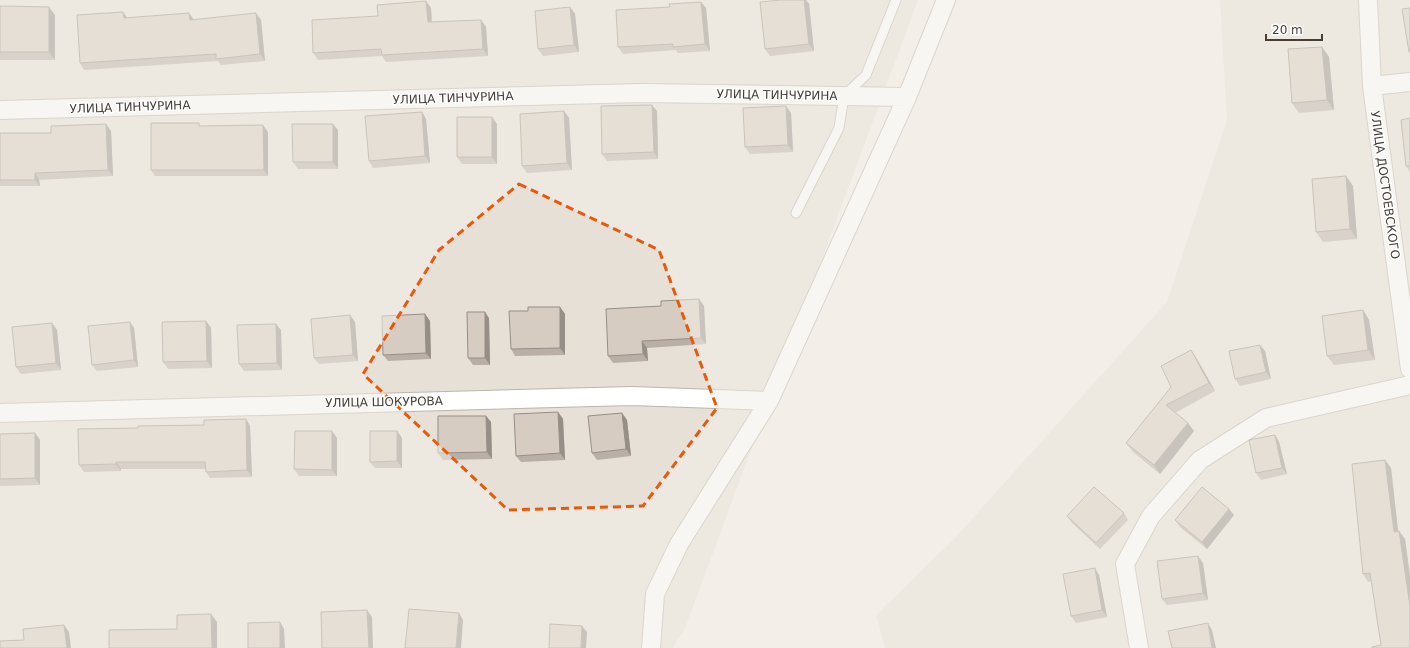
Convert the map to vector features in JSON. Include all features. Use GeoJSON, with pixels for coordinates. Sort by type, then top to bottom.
{"type":"FeatureCollection","features":[{"type":"Feature","properties":{"kind":"street"},"geometry":{"type":"LineString","coordinates":[[651,648],[655,594],[679,544],[769,401],[907,97],[946,0]]}},
{"type":"Feature","properties":{"kind":"street","name":"УЛИЦА ДОСТОЕВСКОГО"},"geometry":{"type":"LineString","coordinates":[[1368,0],[1372,86],[1410,369]]}},
{"type":"Feature","properties":{"kind":"street"},"geometry":{"type":"LineString","coordinates":[[1372,86],[1410,82]]}},
{"type":"Feature","properties":{"kind":"street","name":"УЛИЦА ТИНЧУРИНА"},"geometry":{"type":"LineString","coordinates":[[0,110],[641,93],[907,97]]}},
{"type":"Feature","properties":{"kind":"street"},"geometry":{"type":"LineString","coordinates":[[1139,648],[1125,564],[1151,516],[1200,460],[1266,418],[1410,385]]}},
{"type":"Feature","properties":{"kind":"street","name":"УЛИЦА ШОКУРОВА"},"geometry":{"type":"LineString","coordinates":[[0,413],[632,396],[769,401]]}},
{"type":"Feature","properties":{"kind":"lane"},"geometry":{"type":"LineString","coordinates":[[796,213],[839,128],[844,96],[866,75],[896,0]]}},
{"type":"Feature","properties":{"kind":"highlighted area"},"geometry":{"type":"Polygon","coordinates":[[[519,184],[659,250],[717,408],[643,506],[508,510],[363,374],[439,250],[519,184]]]}},
{"type":"Feature","properties":{"kind":"shaded area"},"geometry":{"type":"Polygon","coordinates":[[[0,0],[918,0],[685,628],[673,648],[0,648],[0,0]]]}},
{"type":"Feature","properties":{"kind":"shaded area"},"geometry":{"type":"Polygon","coordinates":[[[1220,0],[1410,0],[1410,648],[885,648],[876,615],[955,538],[1167,302],[1227,120],[1220,0]]]}},
{"type":"Feature","properties":{"kind":"building"},"geometry":{"type":"Polygon","coordinates":[[[804,0],[809,44],[765,49],[760,2],[804,0]]]}},
{"type":"Feature","properties":{"kind":"building"},"geometry":{"type":"Polygon","coordinates":[[[426,1],[428,22],[481,20],[483,49],[382,55],[381,49],[313,53],[312,20],[378,16],[377,5],[426,1]]]}},
{"type":"Feature","properties":{"kind":"building"},"geometry":{"type":"Polygon","coordinates":[[[701,2],[705,44],[673,47],[673,44],[618,47],[616,10],[670,7],[669,4],[701,2]]]}},
{"type":"Feature","properties":{"kind":"building"},"geometry":{"type":"Polygon","coordinates":[[[0,6],[49,7],[49,52],[0,52],[0,6]]]}},
{"type":"Feature","properties":{"kind":"building"},"geometry":{"type":"Polygon","coordinates":[[[570,7],[574,45],[538,49],[535,11],[570,7]]]}},
{"type":"Feature","properties":{"kind":"building"},"geometry":{"type":"Polygon","coordinates":[[[1410,8],[1410,52],[1409,52],[1402,9],[1410,8]]]}},
{"type":"Feature","properties":{"kind":"building"},"geometry":{"type":"Polygon","coordinates":[[[123,12],[124,18],[189,13],[190,20],[256,13],[260,54],[216,59],[216,54],[80,63],[77,15],[123,12]]]}},
{"type":"Feature","properties":{"kind":"building"},"geometry":{"type":"Polygon","coordinates":[[[1322,47],[1327,100],[1292,103],[1288,49],[1322,47]]]}},
{"type":"Feature","properties":{"kind":"building"},"geometry":{"type":"Polygon","coordinates":[[[652,105],[654,152],[602,154],[601,106],[652,105]]]}},
{"type":"Feature","properties":{"kind":"building"},"geometry":{"type":"Polygon","coordinates":[[[786,106],[788,145],[745,147],[743,108],[786,106]]]}},
{"type":"Feature","properties":{"kind":"building"},"geometry":{"type":"Polygon","coordinates":[[[564,111],[567,163],[522,166],[520,114],[564,111]]]}},
{"type":"Feature","properties":{"kind":"building"},"geometry":{"type":"Polygon","coordinates":[[[422,112],[425,156],[369,161],[365,116],[422,112]]]}},
{"type":"Feature","properties":{"kind":"building"},"geometry":{"type":"Polygon","coordinates":[[[457,117],[492,117],[492,157],[457,157],[457,117]]]}},
{"type":"Feature","properties":{"kind":"building"},"geometry":{"type":"Polygon","coordinates":[[[1410,118],[1410,166],[1406,166],[1401,120],[1410,118]]]}},
{"type":"Feature","properties":{"kind":"building"},"geometry":{"type":"Polygon","coordinates":[[[151,123],[199,123],[199,126],[263,125],[264,170],[151,170],[151,123]]]}},
{"type":"Feature","properties":{"kind":"building"},"geometry":{"type":"Polygon","coordinates":[[[106,124],[108,170],[35,173],[35,180],[0,180],[0,133],[51,133],[51,126],[106,124]]]}},
{"type":"Feature","properties":{"kind":"building"},"geometry":{"type":"Polygon","coordinates":[[[292,124],[333,124],[333,162],[293,162],[292,124]]]}},
{"type":"Feature","properties":{"kind":"building"},"geometry":{"type":"Polygon","coordinates":[[[1346,176],[1350,229],[1316,232],[1312,179],[1346,176]]]}},
{"type":"Feature","properties":{"kind":"building"},"geometry":{"type":"Polygon","coordinates":[[[699,299],[701,338],[642,341],[643,354],[608,356],[606,309],[661,306],[661,301],[699,299]]]}},
{"type":"Feature","properties":{"kind":"building"},"geometry":{"type":"Polygon","coordinates":[[[528,307],[560,307],[560,348],[511,349],[509,311],[528,311],[528,307]]]}},
{"type":"Feature","properties":{"kind":"building"},"geometry":{"type":"Polygon","coordinates":[[[1363,310],[1368,350],[1327,356],[1322,316],[1363,310]]]}},
{"type":"Feature","properties":{"kind":"building"},"geometry":{"type":"Polygon","coordinates":[[[467,312],[485,312],[485,358],[468,358],[467,312]]]}},
{"type":"Feature","properties":{"kind":"building"},"geometry":{"type":"Polygon","coordinates":[[[425,314],[426,353],[383,355],[382,316],[425,314]]]}},
{"type":"Feature","properties":{"kind":"building"},"geometry":{"type":"Polygon","coordinates":[[[350,315],[353,355],[314,358],[311,319],[350,315]]]}},
{"type":"Feature","properties":{"kind":"building"},"geometry":{"type":"Polygon","coordinates":[[[206,321],[207,361],[163,362],[162,322],[206,321]]]}},
{"type":"Feature","properties":{"kind":"building"},"geometry":{"type":"Polygon","coordinates":[[[130,322],[134,360],[92,365],[88,326],[130,322]]]}},
{"type":"Feature","properties":{"kind":"building"},"geometry":{"type":"Polygon","coordinates":[[[52,323],[56,363],[16,367],[12,327],[52,323]]]}},
{"type":"Feature","properties":{"kind":"building"},"geometry":{"type":"Polygon","coordinates":[[[276,324],[277,363],[239,364],[237,325],[276,324]]]}},
{"type":"Feature","properties":{"kind":"building"},"geometry":{"type":"Polygon","coordinates":[[[1260,345],[1266,372],[1235,379],[1229,351],[1260,345]]]}},
{"type":"Feature","properties":{"kind":"building"},"geometry":{"type":"Polygon","coordinates":[[[1191,350],[1209,383],[1166,405],[1188,423],[1154,465],[1126,443],[1171,387],[1161,366],[1191,350]]]}},
{"type":"Feature","properties":{"kind":"building"},"geometry":{"type":"Polygon","coordinates":[[[558,412],[560,453],[516,456],[514,414],[558,412]]]}},
{"type":"Feature","properties":{"kind":"building"},"geometry":{"type":"Polygon","coordinates":[[[622,413],[626,449],[592,453],[588,416],[622,413]]]}},
{"type":"Feature","properties":{"kind":"building"},"geometry":{"type":"Polygon","coordinates":[[[438,416],[486,416],[487,452],[438,453],[438,416]]]}},
{"type":"Feature","properties":{"kind":"building"},"geometry":{"type":"Polygon","coordinates":[[[246,419],[247,470],[206,472],[205,462],[116,462],[116,464],[79,465],[78,429],[204,425],[204,420],[246,419]]]}},
{"type":"Feature","properties":{"kind":"building"},"geometry":{"type":"Polygon","coordinates":[[[295,431],[332,431],[332,470],[294,469],[295,431]]]}},
{"type":"Feature","properties":{"kind":"building"},"geometry":{"type":"Polygon","coordinates":[[[370,431],[397,431],[397,461],[370,462],[370,431]]]}},
{"type":"Feature","properties":{"kind":"building"},"geometry":{"type":"Polygon","coordinates":[[[35,433],[35,478],[0,479],[0,434],[35,433]]]}},
{"type":"Feature","properties":{"kind":"building"},"geometry":{"type":"Polygon","coordinates":[[[1275,435],[1282,468],[1256,473],[1249,440],[1275,435]]]}},
{"type":"Feature","properties":{"kind":"building"},"geometry":{"type":"Polygon","coordinates":[[[1385,460],[1394,532],[1399,531],[1410,606],[1410,648],[1372,648],[1381,645],[1370,573],[1363,574],[1352,464],[1385,460]]]}},
{"type":"Feature","properties":{"kind":"building"},"geometry":{"type":"Polygon","coordinates":[[[1094,487],[1124,513],[1096,543],[1067,516],[1094,487]]]}},
{"type":"Feature","properties":{"kind":"building"},"geometry":{"type":"Polygon","coordinates":[[[1202,487],[1229,509],[1202,542],[1175,520],[1202,487]]]}},
{"type":"Feature","properties":{"kind":"building"},"geometry":{"type":"Polygon","coordinates":[[[1198,556],[1203,593],[1162,599],[1157,561],[1198,556]]]}},
{"type":"Feature","properties":{"kind":"building"},"geometry":{"type":"Polygon","coordinates":[[[1095,568],[1102,610],[1071,616],[1063,574],[1095,568]]]}},
{"type":"Feature","properties":{"kind":"building"},"geometry":{"type":"Polygon","coordinates":[[[409,609],[459,613],[456,648],[405,648],[409,609]]]}},
{"type":"Feature","properties":{"kind":"building"},"geometry":{"type":"Polygon","coordinates":[[[367,610],[369,648],[322,648],[321,612],[367,610]]]}},
{"type":"Feature","properties":{"kind":"building"},"geometry":{"type":"Polygon","coordinates":[[[211,614],[212,648],[109,648],[109,630],[177,629],[177,615],[211,614]]]}},
{"type":"Feature","properties":{"kind":"building"},"geometry":{"type":"Polygon","coordinates":[[[280,622],[280,648],[248,648],[248,623],[280,622]]]}},
{"type":"Feature","properties":{"kind":"building"},"geometry":{"type":"Polygon","coordinates":[[[1208,623],[1212,648],[1172,648],[1168,631],[1208,623]]]}},
{"type":"Feature","properties":{"kind":"building"},"geometry":{"type":"Polygon","coordinates":[[[550,624],[582,626],[581,648],[549,648],[550,624]]]}},
{"type":"Feature","properties":{"kind":"building"},"geometry":{"type":"Polygon","coordinates":[[[64,625],[67,648],[0,648],[0,641],[24,640],[23,629],[64,625]]]}}]}
